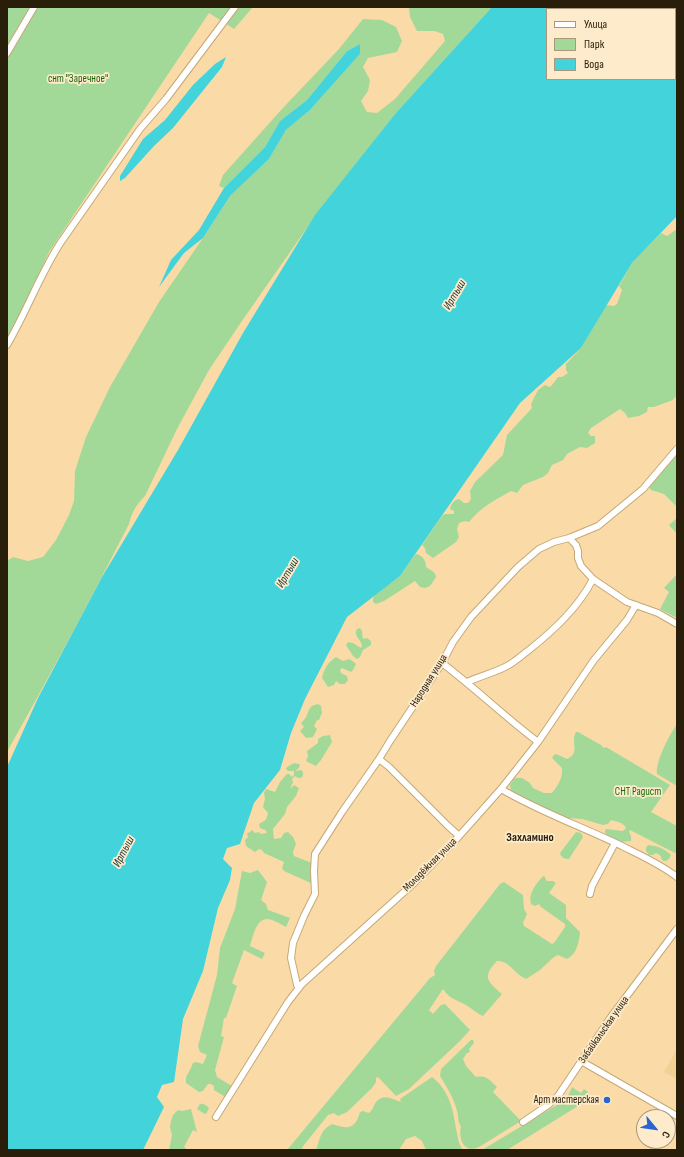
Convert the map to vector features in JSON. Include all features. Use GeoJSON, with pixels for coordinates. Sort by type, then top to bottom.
{"type":"FeatureCollection","features":[{"type":"Feature","properties":{"kind":"street"},"geometry":{"type":"LineString","coordinates":[[7,53],[34,7]]}},
{"type":"Feature","properties":{"kind":"street"},"geometry":{"type":"LineString","coordinates":[[7,345],[25,312],[49,261],[61,242],[140,129],[166,99],[234,7]]}},
{"type":"Feature","properties":{"kind":"street","name":"Народная улица"},"geometry":{"type":"LineString","coordinates":[[299,988],[291,958],[293,943],[314,894],[315,854],[342,812],[379,760],[442,663],[453,642],[471,617],[518,567],[539,549],[598,526],[643,490],[677,449]]}},
{"type":"Feature","properties":{"kind":"street"},"geometry":{"type":"LineString","coordinates":[[569,538],[576,545],[581,566],[593,579],[626,602],[658,613],[677,624]]}},
{"type":"Feature","properties":{"kind":"street"},"geometry":{"type":"LineString","coordinates":[[466,682],[480,676],[492,674],[509,665],[543,638],[578,604],[593,579]]}},
{"type":"Feature","properties":{"kind":"street","name":"Молодёжная улица"},"geometry":{"type":"LineString","coordinates":[[216,1117],[288,1002],[299,988],[414,882],[459,836],[501,789],[538,742],[594,660],[627,620],[636,605]]}},
{"type":"Feature","properties":{"kind":"street"},"geometry":{"type":"LineString","coordinates":[[442,663],[514,724],[538,742]]}},
{"type":"Feature","properties":{"kind":"street"},"geometry":{"type":"LineString","coordinates":[[379,760],[389,767],[459,836]]}},
{"type":"Feature","properties":{"kind":"street"},"geometry":{"type":"LineString","coordinates":[[501,789],[539,809],[655,861],[677,877]]}},
{"type":"Feature","properties":{"kind":"street"},"geometry":{"type":"LineString","coordinates":[[590,894],[592,886],[615,842]]}},
{"type":"Feature","properties":{"kind":"street","name":"Забайкальская улица"},"geometry":{"type":"LineString","coordinates":[[522,1122],[548,1105],[558,1096],[611,1017],[677,929]]}},
{"type":"Feature","properties":{"kind":"street"},"geometry":{"type":"LineString","coordinates":[[581,1061],[677,1116]]}},
{"type":"Feature","properties":{"kind":"shaded area"},"geometry":{"type":"Polygon","coordinates":[[[677,1049],[677,1079],[664,1072],[677,1049]]]}},
{"type":"Feature","properties":{"kind":"green space","name":"снт \"Заречное\""},"geometry":{"type":"Polygon","coordinates":[[[7,7],[253,7],[234,29],[209,13],[49,252],[25,306],[7,339],[7,7]]]}},
{"type":"Feature","properties":{"kind":"green space"},"geometry":{"type":"Polygon","coordinates":[[[409,7],[492,7],[395,114],[316,215],[209,370],[177,429],[145,496],[135,509],[129,524],[99,582],[7,752],[7,561],[13,557],[28,561],[43,557],[56,540],[69,515],[74,501],[75,471],[86,437],[110,387],[159,302],[230,196],[269,159],[286,130],[310,110],[360,54],[360,44],[347,51],[307,100],[280,121],[265,147],[224,188],[219,186],[223,175],[281,110],[338,50],[363,19],[382,20],[396,27],[402,41],[397,52],[368,58],[363,67],[370,80],[368,91],[361,101],[367,112],[377,113],[395,99],[445,41],[443,34],[434,31],[417,31],[410,17],[409,7]]]}},
{"type":"Feature","properties":{"kind":"green space"},"geometry":{"type":"Polygon","coordinates":[[[677,229],[677,395],[673,400],[654,407],[648,407],[647,412],[639,416],[628,418],[620,409],[591,428],[588,433],[591,436],[595,436],[595,443],[587,448],[580,447],[567,454],[563,460],[552,465],[548,473],[543,477],[523,485],[517,493],[511,491],[494,501],[479,512],[469,522],[465,521],[459,523],[457,529],[459,537],[456,542],[433,558],[426,553],[425,548],[422,545],[442,516],[445,514],[454,514],[454,511],[450,509],[456,500],[459,499],[464,503],[468,503],[471,499],[470,491],[475,482],[503,455],[507,435],[532,408],[531,404],[538,390],[545,385],[550,387],[558,377],[562,377],[568,373],[566,370],[566,364],[581,348],[606,305],[614,306],[617,304],[622,290],[619,286],[632,263],[661,233],[667,236],[677,229]]]}},
{"type":"Feature","properties":{"kind":"green space"},"geometry":{"type":"Polygon","coordinates":[[[677,454],[677,507],[664,494],[651,490],[649,487],[677,454]]]}},
{"type":"Feature","properties":{"kind":"green space"},"geometry":{"type":"Polygon","coordinates":[[[677,518],[677,534],[669,525],[677,518]]]}},
{"type":"Feature","properties":{"kind":"green space"},"geometry":{"type":"Polygon","coordinates":[[[417,554],[425,561],[426,567],[434,572],[436,577],[430,586],[425,588],[420,587],[415,581],[384,601],[376,604],[373,602],[375,595],[400,576],[417,554]]]}},
{"type":"Feature","properties":{"kind":"green space"},"geometry":{"type":"Polygon","coordinates":[[[677,574],[677,618],[660,609],[669,592],[664,588],[677,574]]]}},
{"type":"Feature","properties":{"kind":"green space"},"geometry":{"type":"Polygon","coordinates":[[[360,628],[363,639],[367,638],[371,641],[371,645],[363,650],[360,657],[357,659],[353,656],[346,645],[348,642],[353,643],[361,648],[362,645],[356,633],[357,629],[360,628]]]}},
{"type":"Feature","properties":{"kind":"green space"},"geometry":{"type":"Polygon","coordinates":[[[336,657],[343,661],[349,659],[356,664],[351,672],[342,668],[340,670],[341,673],[347,676],[348,680],[345,684],[340,684],[336,681],[334,685],[328,687],[322,678],[329,663],[336,657]]]}},
{"type":"Feature","properties":{"kind":"green space"},"geometry":{"type":"Polygon","coordinates":[[[318,704],[321,706],[322,713],[314,726],[317,729],[313,737],[306,738],[300,731],[304,727],[301,723],[306,717],[310,708],[318,704]]]}},
{"type":"Feature","properties":{"kind":"green space","name":"СНТ Радист"},"geometry":{"type":"Polygon","coordinates":[[[677,724],[677,786],[657,774],[657,769],[664,748],[677,724]]]}},
{"type":"Feature","properties":{"kind":"green space"},"geometry":{"type":"Polygon","coordinates":[[[576,732],[604,748],[606,747],[670,785],[651,812],[677,826],[677,854],[630,830],[631,841],[621,842],[606,836],[606,829],[623,831],[626,828],[620,822],[611,820],[608,824],[603,825],[582,819],[568,818],[540,807],[511,791],[510,785],[515,778],[522,778],[530,783],[533,788],[544,793],[552,793],[560,781],[562,768],[552,758],[556,754],[567,759],[571,757],[574,750],[574,736],[576,732]]]}},
{"type":"Feature","properties":{"kind":"green space"},"geometry":{"type":"Polygon","coordinates":[[[330,735],[332,742],[316,766],[306,761],[308,756],[307,751],[318,743],[318,739],[323,736],[330,735]]]}},
{"type":"Feature","properties":{"kind":"green space"},"geometry":{"type":"Polygon","coordinates":[[[294,763],[300,765],[296,771],[301,770],[303,772],[303,776],[300,778],[295,776],[292,779],[293,782],[290,789],[294,785],[299,788],[296,796],[287,807],[285,814],[273,829],[274,839],[281,838],[284,833],[288,832],[293,837],[296,844],[293,852],[294,856],[312,863],[313,884],[284,871],[282,868],[284,862],[264,853],[262,850],[259,849],[255,852],[246,846],[245,840],[248,837],[247,834],[252,830],[255,833],[259,832],[261,834],[267,832],[260,828],[259,824],[266,819],[268,813],[263,807],[265,799],[264,793],[266,789],[275,792],[280,782],[287,774],[292,777],[294,775],[294,771],[288,771],[286,769],[294,763]]]}},
{"type":"Feature","properties":{"kind":"green space"},"geometry":{"type":"Polygon","coordinates":[[[576,832],[581,833],[583,837],[569,859],[563,858],[560,853],[576,832]]]}},
{"type":"Feature","properties":{"kind":"green space"},"geometry":{"type":"Polygon","coordinates":[[[648,845],[658,847],[671,855],[669,859],[663,861],[661,856],[656,853],[649,855],[646,851],[648,845]]]}},
{"type":"Feature","properties":{"kind":"green space"},"geometry":{"type":"Polygon","coordinates":[[[258,870],[267,882],[261,900],[266,904],[268,910],[290,918],[286,927],[268,919],[264,920],[258,925],[250,946],[265,953],[262,959],[244,950],[232,983],[237,986],[226,1018],[224,1018],[221,1036],[224,1037],[215,1070],[217,1077],[234,1087],[227,1098],[214,1090],[214,1086],[211,1084],[208,1084],[203,1091],[199,1092],[186,1083],[186,1077],[193,1063],[196,1062],[203,1064],[207,1055],[200,1052],[198,1046],[217,975],[220,948],[235,909],[242,871],[250,873],[258,870]]]}},
{"type":"Feature","properties":{"kind":"green space"},"geometry":{"type":"Polygon","coordinates":[[[543,876],[547,881],[553,881],[556,883],[549,893],[566,905],[566,918],[580,932],[578,944],[573,954],[567,959],[558,955],[554,957],[540,970],[526,979],[519,975],[506,963],[497,961],[489,971],[488,979],[502,994],[483,1016],[452,998],[443,989],[429,1010],[433,1014],[441,1005],[445,1004],[470,1030],[460,1041],[409,1089],[396,1096],[378,1077],[376,1078],[376,1082],[372,1088],[347,1112],[338,1116],[334,1113],[328,1115],[301,1150],[287,1150],[430,978],[435,975],[434,971],[436,966],[500,884],[504,882],[523,895],[524,909],[527,914],[523,923],[524,926],[552,944],[554,943],[565,927],[565,924],[539,904],[535,906],[531,904],[530,900],[535,885],[543,876]]]}},
{"type":"Feature","properties":{"kind":"green space"},"geometry":{"type":"Polygon","coordinates":[[[471,1040],[473,1040],[474,1043],[469,1049],[470,1052],[467,1053],[463,1059],[466,1066],[476,1077],[485,1077],[497,1087],[493,1092],[521,1121],[474,1149],[466,1147],[461,1140],[461,1126],[459,1123],[456,1106],[450,1092],[440,1076],[441,1069],[471,1040]]]}},
{"type":"Feature","properties":{"kind":"green space"},"geometry":{"type":"Polygon","coordinates":[[[432,1077],[443,1089],[450,1102],[458,1140],[463,1150],[426,1150],[422,1141],[415,1136],[406,1139],[399,1150],[316,1150],[321,1135],[328,1126],[332,1124],[342,1127],[350,1127],[356,1122],[360,1112],[363,1111],[369,1113],[379,1099],[385,1097],[401,1102],[400,1099],[432,1077]]]}},
{"type":"Feature","properties":{"kind":"green space"},"geometry":{"type":"Polygon","coordinates":[[[572,1087],[581,1093],[584,1089],[591,1098],[507,1150],[482,1150],[565,1100],[572,1087]]]}},
{"type":"Feature","properties":{"kind":"green space"},"geometry":{"type":"Polygon","coordinates":[[[200,1104],[204,1104],[209,1108],[206,1114],[197,1109],[200,1104]]]}},
{"type":"Feature","properties":{"kind":"green space"},"geometry":{"type":"Polygon","coordinates":[[[191,1109],[197,1132],[193,1130],[184,1147],[188,1150],[169,1150],[172,1135],[170,1127],[173,1115],[178,1110],[182,1111],[191,1109]]]}},
{"type":"Feature","properties":{"kind":"water","name":"Иртыш"},"geometry":{"type":"Polygon","coordinates":[[[492,7],[677,7],[677,216],[632,263],[581,348],[520,403],[400,576],[347,617],[305,699],[291,733],[280,770],[254,803],[240,844],[227,848],[223,859],[232,868],[230,880],[218,908],[203,971],[183,1019],[174,1082],[162,1085],[157,1097],[164,1107],[143,1150],[7,1150],[7,767],[38,698],[102,577],[178,450],[243,333],[315,215],[395,114],[492,7]]]}},
{"type":"Feature","properties":{"kind":"water"},"geometry":{"type":"Polygon","coordinates":[[[360,44],[360,54],[310,110],[286,130],[269,159],[230,196],[203,238],[184,253],[159,287],[171,260],[199,230],[224,188],[265,147],[280,121],[307,100],[347,51],[360,44]]]}},
{"type":"Feature","properties":{"kind":"water"},"geometry":{"type":"Polygon","coordinates":[[[226,57],[222,67],[173,128],[154,146],[125,178],[120,181],[120,176],[143,139],[165,120],[193,85],[215,64],[226,57]]]}},
{"type":"Feature","properties":{"kind":"place","name":"Арт мастерская"},"geometry":{"type":"Point","coordinates":[607,1100]}},
{"type":"Feature","properties":{"kind":"district","name":"Захламино"},"geometry":{"type":"Point","coordinates":[530,838]}}]}
